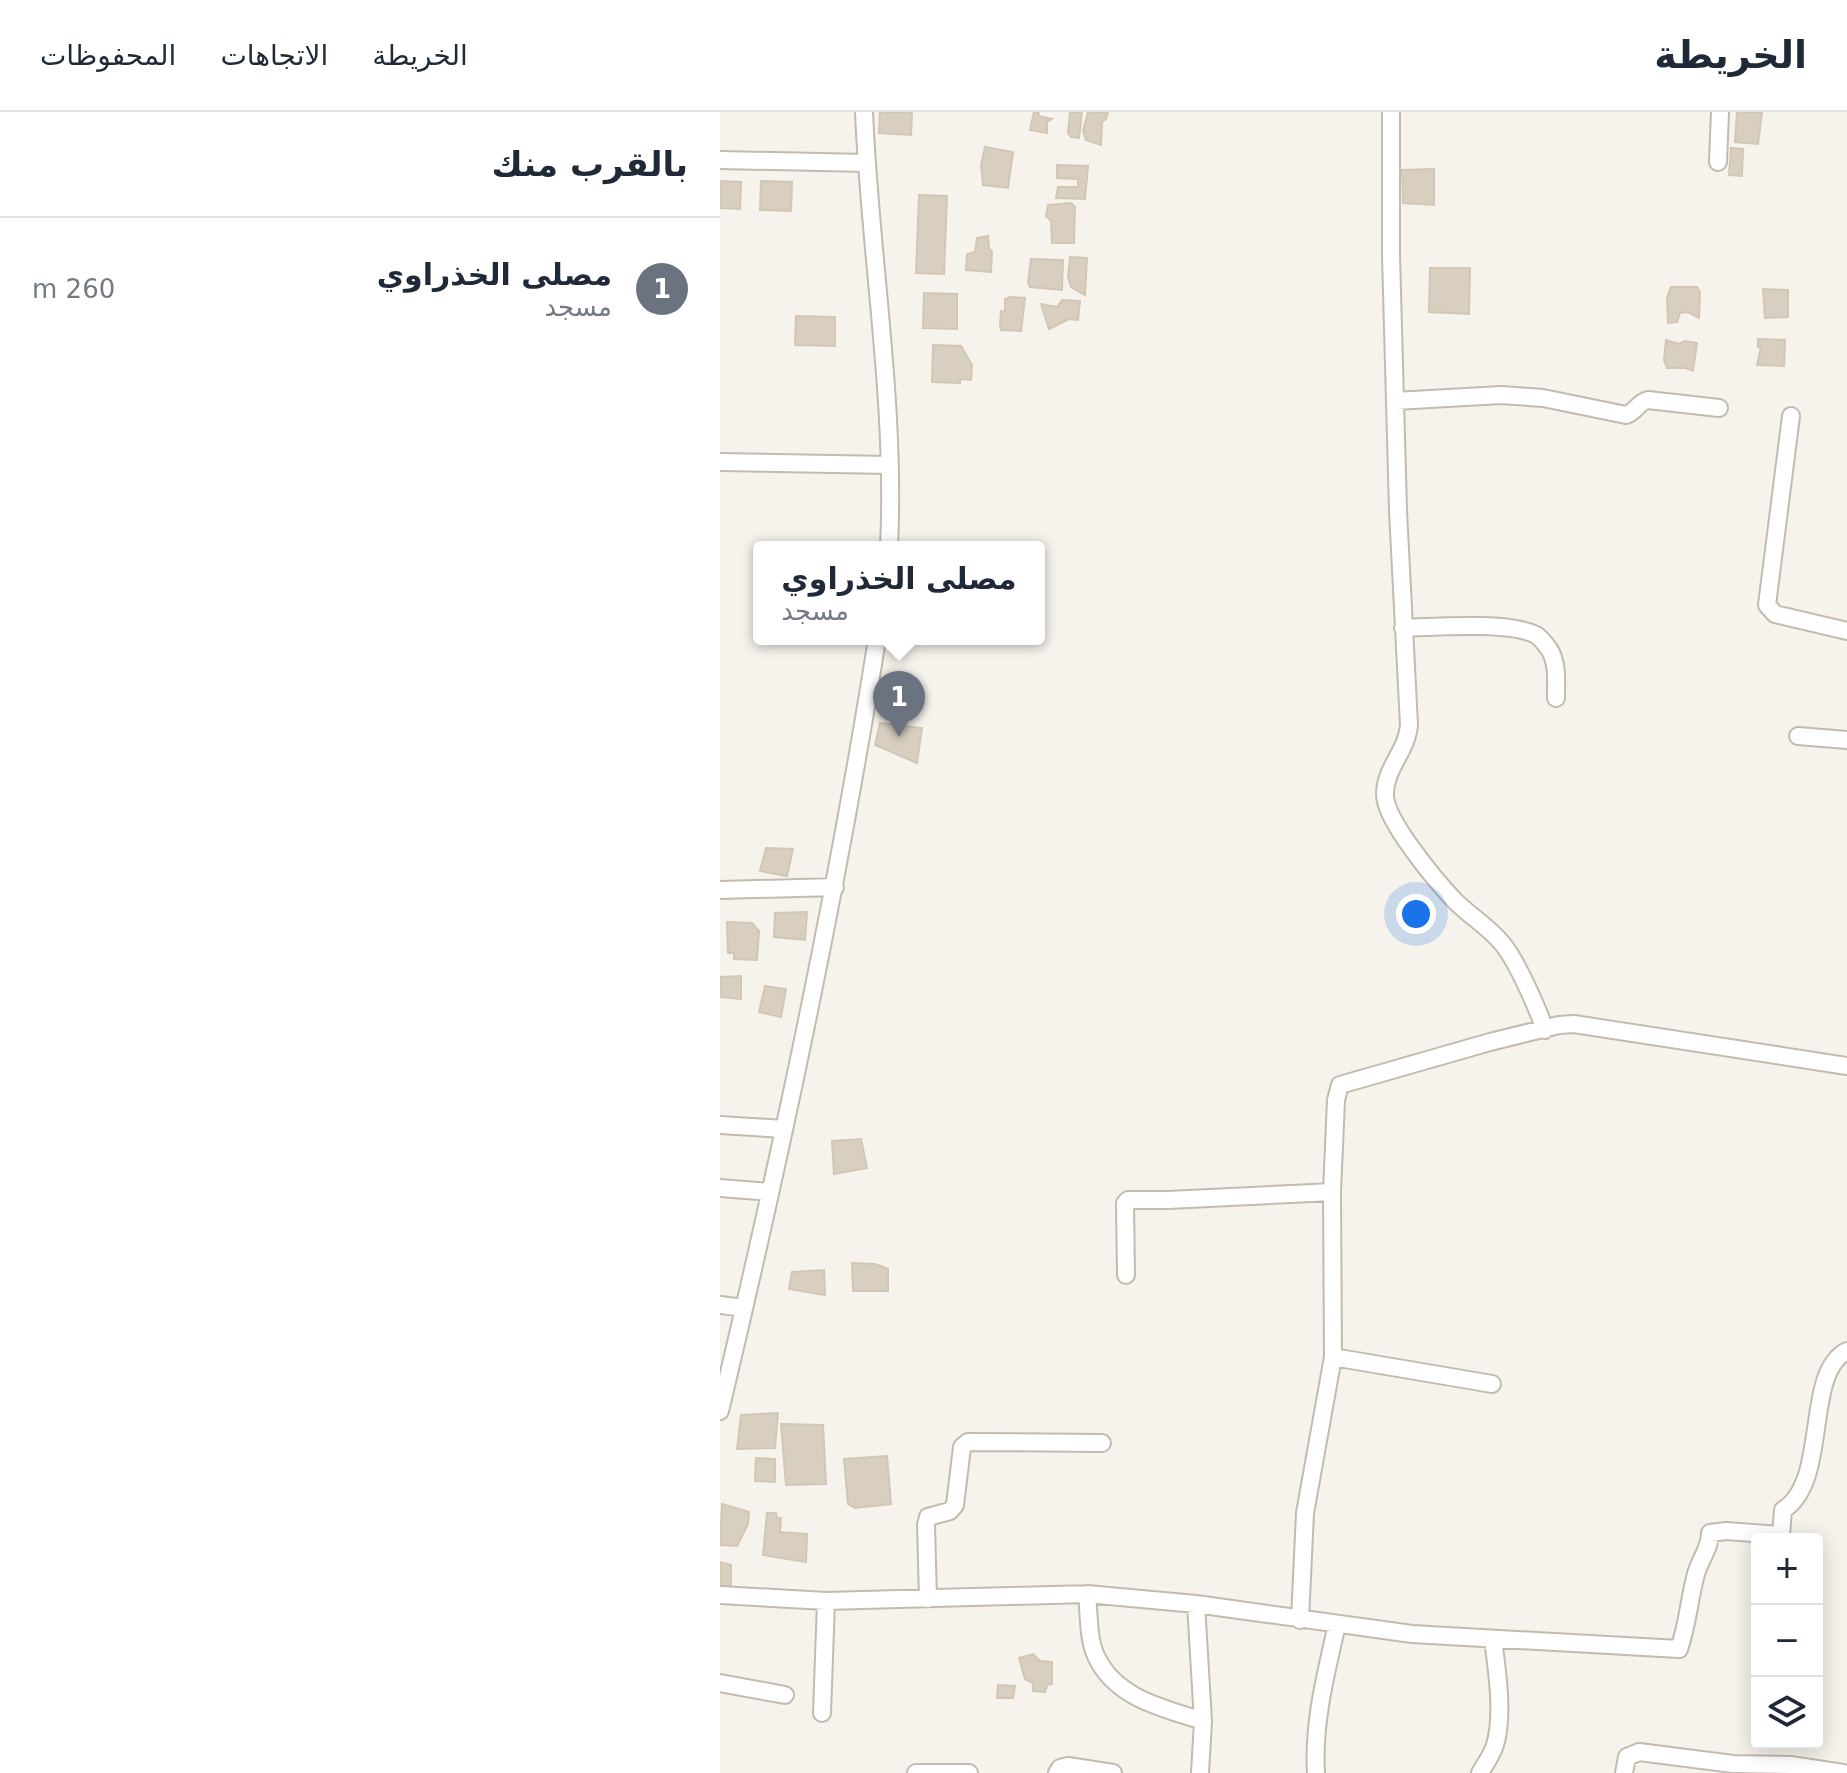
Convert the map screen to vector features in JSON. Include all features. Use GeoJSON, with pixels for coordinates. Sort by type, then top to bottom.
{"type":"FeatureCollection","features":[{"type":"Feature","properties":{"kind":"street"},"geometry":{"type":"LineString","coordinates":[[864,112],[883,331],[890,465],[889,541]]}},
{"type":"Feature","properties":{"kind":"street"},"geometry":{"type":"LineString","coordinates":[[1391,112],[1391,255],[1408,737],[1388,778],[1385,795],[1390,815],[1428,870],[1457,902],[1502,943],[1531,996],[1545,1030]]}},
{"type":"Feature","properties":{"kind":"street"},"geometry":{"type":"LineString","coordinates":[[1718,162],[1720,112]]}},
{"type":"Feature","properties":{"kind":"street"},"geometry":{"type":"LineString","coordinates":[[720,160],[867,163]]}},
{"type":"Feature","properties":{"kind":"street"},"geometry":{"type":"LineString","coordinates":[[1395,401],[1501,395],[1543,398],[1626,415],[1648,400],[1719,408]]}},
{"type":"Feature","properties":{"kind":"street"},"geometry":{"type":"LineString","coordinates":[[1791,416],[1767,605],[1775,614],[1847,631]]}},
{"type":"Feature","properties":{"kind":"street"},"geometry":{"type":"LineString","coordinates":[[720,462],[890,465]]}},
{"type":"Feature","properties":{"kind":"street"},"geometry":{"type":"LineString","coordinates":[[1403,628],[1470,626],[1537,635],[1549,649],[1555,665],[1556,698]]}},
{"type":"Feature","properties":{"kind":"street"},"geometry":{"type":"LineString","coordinates":[[721,1406],[835,887],[876,645]]}},
{"type":"Feature","properties":{"kind":"street"},"geometry":{"type":"LineString","coordinates":[[1798,736],[1847,740]]}},
{"type":"Feature","properties":{"kind":"street"},"geometry":{"type":"LineString","coordinates":[[720,890],[835,887]]}},
{"type":"Feature","properties":{"kind":"street"},"geometry":{"type":"LineString","coordinates":[[1300,1620],[1305,1513],[1333,1357],[1332,1192],[1336,1100],[1340,1085],[1490,1042],[1574,1024],[1847,1066]]}},
{"type":"Feature","properties":{"kind":"street"},"geometry":{"type":"LineString","coordinates":[[720,1125],[784,1129]]}},
{"type":"Feature","properties":{"kind":"street"},"geometry":{"type":"LineString","coordinates":[[720,1188],[770,1192]]}},
{"type":"Feature","properties":{"kind":"street"},"geometry":{"type":"LineString","coordinates":[[1126,1275],[1125,1203],[1128,1200],[1332,1192]]}},
{"type":"Feature","properties":{"kind":"street"},"geometry":{"type":"LineString","coordinates":[[720,1305],[744,1308]]}},
{"type":"Feature","properties":{"kind":"street"},"geometry":{"type":"LineString","coordinates":[[720,1595],[826,1601],[1087,1594],[1196,1604],[1412,1634],[1679,1649],[1686,1628],[1692,1587],[1700,1558],[1710,1546],[1710,1533],[1726,1531],[1781,1535],[1783,1510],[1796,1502],[1809,1467],[1826,1378],[1841,1354],[1847,1351]]}},
{"type":"Feature","properties":{"kind":"street"},"geometry":{"type":"LineString","coordinates":[[1333,1357],[1492,1384]]}},
{"type":"Feature","properties":{"kind":"street"},"geometry":{"type":"LineString","coordinates":[[928,1599],[926,1525],[928,1517],[950,1511],[955,1505],[962,1447],[968,1442],[1102,1443]]}},
{"type":"Feature","properties":{"kind":"street"},"geometry":{"type":"LineString","coordinates":[[1087,1594],[1095,1654],[1112,1680],[1146,1703],[1203,1721]]}},
{"type":"Feature","properties":{"kind":"street"},"geometry":{"type":"LineString","coordinates":[[822,1713],[826,1601]]}},
{"type":"Feature","properties":{"kind":"street"},"geometry":{"type":"LineString","coordinates":[[1196,1604],[1203,1721],[1200,1773]]}},
{"type":"Feature","properties":{"kind":"street"},"geometry":{"type":"LineString","coordinates":[[1316,1773],[1314,1749],[1319,1701],[1337,1624]]}},
{"type":"Feature","properties":{"kind":"street"},"geometry":{"type":"LineString","coordinates":[[1480,1773],[1495,1746],[1498,1731],[1498,1677],[1493,1639]]}},
{"type":"Feature","properties":{"kind":"street"},"geometry":{"type":"LineString","coordinates":[[720,1683],[785,1695]]}},
{"type":"Feature","properties":{"kind":"street"},"geometry":{"type":"LineString","coordinates":[[1624,1773],[1627,1757],[1639,1752],[1733,1764],[1791,1765],[1843,1773]]}},
{"type":"Feature","properties":{"kind":"street"},"geometry":{"type":"LineString","coordinates":[[1057,1773],[1060,1768],[1068,1766],[1113,1773]]}},
{"type":"Feature","properties":{"kind":"street"},"geometry":{"type":"LineString","coordinates":[[916,1773],[969,1773]]}},
{"type":"Feature","properties":{"kind":"building"},"geometry":{"type":"Polygon","coordinates":[[[880,112],[912,112],[911,135],[879,133],[880,112]]]}},
{"type":"Feature","properties":{"kind":"building"},"geometry":{"type":"Polygon","coordinates":[[[1034,112],[1052,119],[1047,122],[1047,133],[1030,130],[1034,112]]]}},
{"type":"Feature","properties":{"kind":"building"},"geometry":{"type":"Polygon","coordinates":[[[1070,112],[1082,112],[1079,138],[1071,137],[1068,133],[1070,112]]]}},
{"type":"Feature","properties":{"kind":"building"},"geometry":{"type":"Polygon","coordinates":[[[1088,112],[1108,112],[1102,122],[1101,145],[1086,140],[1083,131],[1088,112]]]}},
{"type":"Feature","properties":{"kind":"building"},"geometry":{"type":"Polygon","coordinates":[[[1737,112],[1762,112],[1758,144],[1735,142],[1737,112]]]}},
{"type":"Feature","properties":{"kind":"building"},"geometry":{"type":"Polygon","coordinates":[[[985,147],[1013,152],[1008,188],[983,185],[981,165],[985,147]]]}},
{"type":"Feature","properties":{"kind":"building"},"geometry":{"type":"Polygon","coordinates":[[[1731,148],[1743,149],[1742,176],[1729,175],[1731,148]]]}},
{"type":"Feature","properties":{"kind":"building"},"geometry":{"type":"Polygon","coordinates":[[[1057,165],[1088,166],[1085,199],[1056,198],[1058,187],[1078,187],[1078,179],[1057,178],[1057,165]]]}},
{"type":"Feature","properties":{"kind":"building"},"geometry":{"type":"Polygon","coordinates":[[[1434,169],[1434,205],[1403,203],[1402,170],[1434,169]]]}},
{"type":"Feature","properties":{"kind":"building"},"geometry":{"type":"Polygon","coordinates":[[[720,181],[741,182],[740,209],[720,208],[720,181]]]}},
{"type":"Feature","properties":{"kind":"building"},"geometry":{"type":"Polygon","coordinates":[[[761,181],[792,182],[791,211],[760,210],[761,181]]]}},
{"type":"Feature","properties":{"kind":"building"},"geometry":{"type":"Polygon","coordinates":[[[919,195],[947,196],[944,274],[916,273],[919,195]]]}},
{"type":"Feature","properties":{"kind":"building"},"geometry":{"type":"Polygon","coordinates":[[[1071,203],[1075,207],[1074,243],[1052,243],[1051,221],[1046,216],[1048,205],[1071,203]]]}},
{"type":"Feature","properties":{"kind":"building"},"geometry":{"type":"Polygon","coordinates":[[[988,236],[992,252],[991,272],[966,270],[967,254],[975,252],[977,238],[988,236]]]}},
{"type":"Feature","properties":{"kind":"building"},"geometry":{"type":"Polygon","coordinates":[[[1070,257],[1087,258],[1085,295],[1071,287],[1068,277],[1070,257]]]}},
{"type":"Feature","properties":{"kind":"building"},"geometry":{"type":"Polygon","coordinates":[[[1031,259],[1063,260],[1062,290],[1030,287],[1031,259]]]}},
{"type":"Feature","properties":{"kind":"building"},"geometry":{"type":"Polygon","coordinates":[[[1430,268],[1470,268],[1469,314],[1429,312],[1430,268]]]}},
{"type":"Feature","properties":{"kind":"building"},"geometry":{"type":"Polygon","coordinates":[[[1671,287],[1697,287],[1700,292],[1699,318],[1688,312],[1680,313],[1677,322],[1668,323],[1667,298],[1671,287]]]}},
{"type":"Feature","properties":{"kind":"building"},"geometry":{"type":"Polygon","coordinates":[[[1763,289],[1788,290],[1788,317],[1765,318],[1763,289]]]}},
{"type":"Feature","properties":{"kind":"building"},"geometry":{"type":"Polygon","coordinates":[[[924,293],[957,294],[957,329],[923,328],[924,293]]]}},
{"type":"Feature","properties":{"kind":"building"},"geometry":{"type":"Polygon","coordinates":[[[1025,298],[1021,331],[1001,330],[1001,311],[1005,312],[1005,299],[1025,298]]]}},
{"type":"Feature","properties":{"kind":"building"},"geometry":{"type":"Polygon","coordinates":[[[1062,300],[1080,301],[1078,320],[1069,319],[1049,329],[1041,304],[1057,307],[1062,300]]]}},
{"type":"Feature","properties":{"kind":"building"},"geometry":{"type":"Polygon","coordinates":[[[796,316],[835,317],[835,346],[795,345],[796,316]]]}},
{"type":"Feature","properties":{"kind":"building"},"geometry":{"type":"Polygon","coordinates":[[[1758,339],[1785,340],[1784,366],[1757,365],[1761,347],[1758,347],[1758,339]]]}},
{"type":"Feature","properties":{"kind":"building"},"geometry":{"type":"Polygon","coordinates":[[[1666,340],[1679,344],[1685,341],[1697,343],[1693,371],[1667,368],[1664,360],[1666,340]]]}},
{"type":"Feature","properties":{"kind":"building"},"geometry":{"type":"Polygon","coordinates":[[[933,345],[961,346],[972,365],[971,380],[960,379],[960,383],[932,382],[933,345]]]}},
{"type":"Feature","properties":{"kind":"building"},"geometry":{"type":"Polygon","coordinates":[[[880,723],[922,728],[917,763],[875,745],[880,723]]]}},
{"type":"Feature","properties":{"kind":"building"},"geometry":{"type":"Polygon","coordinates":[[[766,848],[793,849],[787,876],[760,871],[766,848]]]}},
{"type":"Feature","properties":{"kind":"building"},"geometry":{"type":"Polygon","coordinates":[[[807,912],[805,940],[774,937],[775,913],[807,912]]]}},
{"type":"Feature","properties":{"kind":"building"},"geometry":{"type":"Polygon","coordinates":[[[727,922],[752,923],[759,931],[757,960],[734,959],[734,953],[728,953],[727,922]]]}},
{"type":"Feature","properties":{"kind":"building"},"geometry":{"type":"Polygon","coordinates":[[[741,976],[741,999],[720,997],[720,977],[741,976]]]}},
{"type":"Feature","properties":{"kind":"building"},"geometry":{"type":"Polygon","coordinates":[[[765,986],[786,989],[781,1017],[759,1012],[765,986]]]}},
{"type":"Feature","properties":{"kind":"building"},"geometry":{"type":"Polygon","coordinates":[[[861,1139],[867,1168],[834,1174],[832,1141],[861,1139]]]}},
{"type":"Feature","properties":{"kind":"building"},"geometry":{"type":"Polygon","coordinates":[[[852,1263],[875,1264],[888,1269],[888,1291],[853,1291],[852,1263]]]}},
{"type":"Feature","properties":{"kind":"building"},"geometry":{"type":"Polygon","coordinates":[[[824,1270],[825,1295],[789,1289],[792,1272],[824,1270]]]}},
{"type":"Feature","properties":{"kind":"building"},"geometry":{"type":"Polygon","coordinates":[[[778,1413],[775,1448],[737,1449],[741,1415],[778,1413]]]}},
{"type":"Feature","properties":{"kind":"building"},"geometry":{"type":"Polygon","coordinates":[[[781,1424],[823,1425],[826,1484],[786,1485],[781,1424]]]}},
{"type":"Feature","properties":{"kind":"building"},"geometry":{"type":"Polygon","coordinates":[[[887,1456],[891,1504],[855,1508],[848,1504],[844,1459],[887,1456]]]}},
{"type":"Feature","properties":{"kind":"building"},"geometry":{"type":"Polygon","coordinates":[[[756,1458],[775,1459],[775,1482],[755,1481],[756,1458]]]}},
{"type":"Feature","properties":{"kind":"building"},"geometry":{"type":"Polygon","coordinates":[[[722,1504],[749,1512],[748,1524],[737,1546],[720,1545],[722,1504]]]}},
{"type":"Feature","properties":{"kind":"building"},"geometry":{"type":"Polygon","coordinates":[[[767,1513],[776,1513],[777,1518],[781,1518],[780,1532],[807,1534],[806,1562],[763,1555],[767,1513]]]}},
{"type":"Feature","properties":{"kind":"building"},"geometry":{"type":"Polygon","coordinates":[[[720,1562],[731,1565],[731,1594],[720,1592],[720,1562]]]}},
{"type":"Feature","properties":{"kind":"building"},"geometry":{"type":"Polygon","coordinates":[[[1033,1654],[1040,1661],[1052,1662],[1052,1684],[1047,1685],[1045,1692],[1033,1691],[1033,1683],[1025,1679],[1019,1658],[1033,1654]]]}},
{"type":"Feature","properties":{"kind":"building"},"geometry":{"type":"Polygon","coordinates":[[[998,1685],[1015,1686],[1013,1698],[997,1698],[998,1685]]]}},
{"type":"Feature","properties":{"kind":"place","name":"مصلى الخذراوي"},"geometry":{"type":"Point","coordinates":[899,737]}}]}
